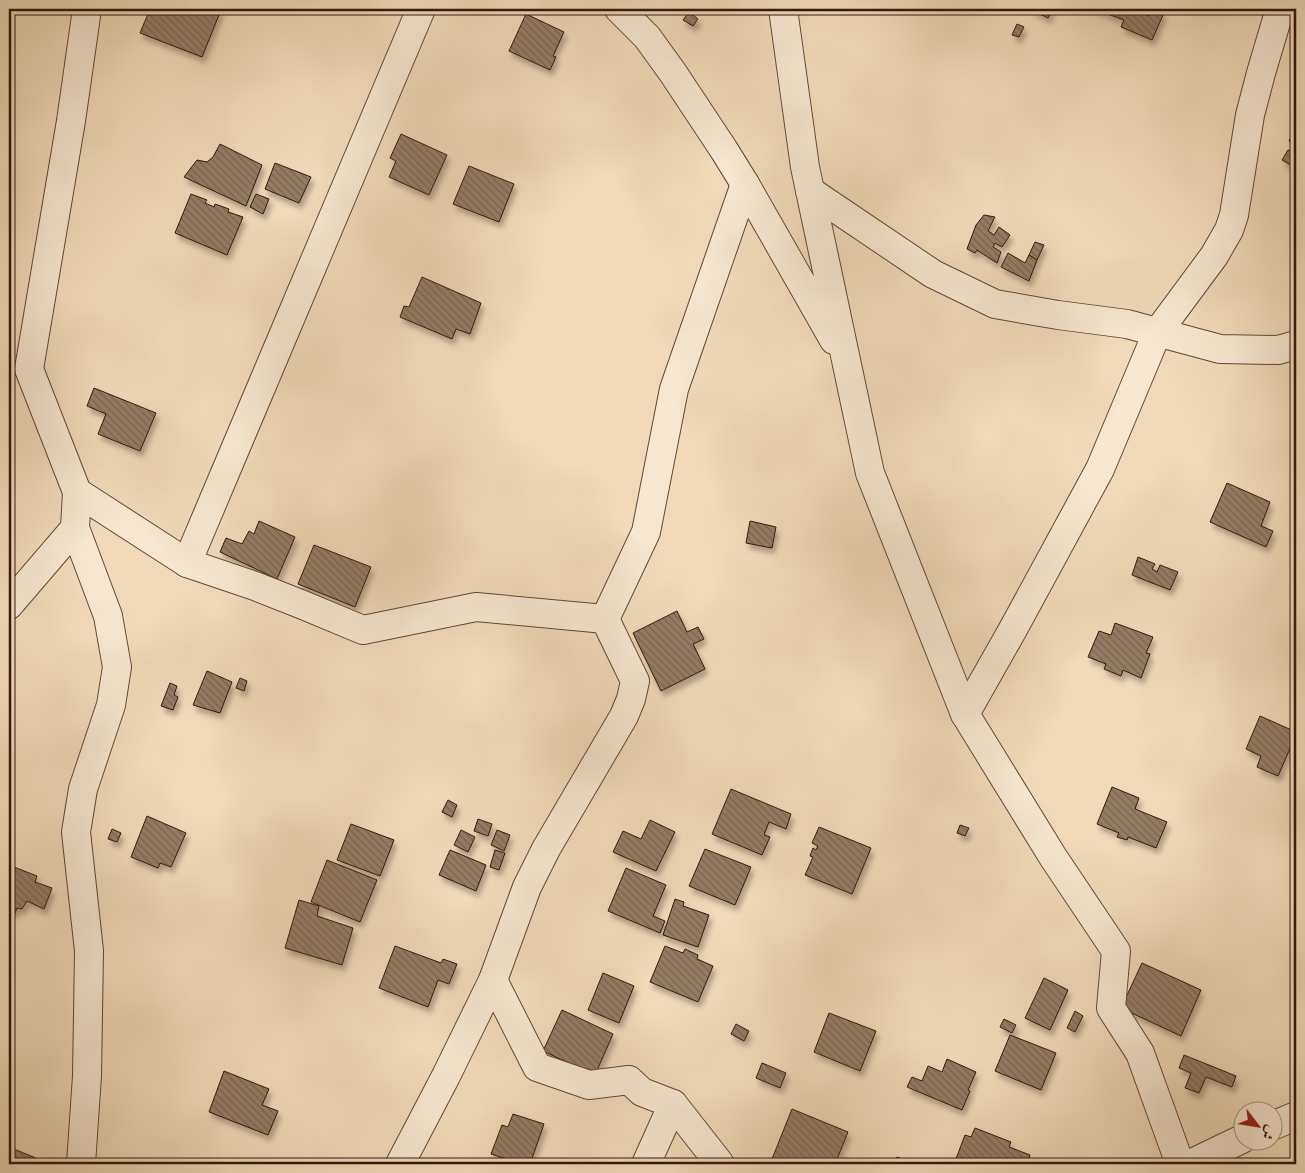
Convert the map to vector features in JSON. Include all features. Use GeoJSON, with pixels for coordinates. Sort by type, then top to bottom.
{"type":"FeatureCollection","features":[{"type":"Feature","properties":{"kind":"street"},"geometry":{"type":"LineString","coordinates":[[81,1164],[87,1076],[89,950],[76,832],[83,789],[111,704],[117,667],[108,616],[75,528],[77,492],[29,369],[87,9]]}},
{"type":"Feature","properties":{"kind":"street"},"geometry":{"type":"LineString","coordinates":[[188,563],[422,9]]}},
{"type":"Feature","properties":{"kind":"street"},"geometry":{"type":"LineString","coordinates":[[618,9],[647,37],[745,184],[846,361]]}},
{"type":"Feature","properties":{"kind":"street"},"geometry":{"type":"LineString","coordinates":[[783,9],[805,167],[870,473],[965,714],[1053,858],[1116,951],[1111,1008],[1140,1053],[1180,1164]]}},
{"type":"Feature","properties":{"kind":"street"},"geometry":{"type":"LineString","coordinates":[[965,714],[1022,615],[1100,470],[1157,333],[1214,256],[1230,230],[1250,115],[1280,9]]}},
{"type":"Feature","properties":{"kind":"street"},"geometry":{"type":"LineString","coordinates":[[605,619],[646,532],[674,389],[745,184]]}},
{"type":"Feature","properties":{"kind":"street"},"geometry":{"type":"LineString","coordinates":[[810,191],[933,274],[995,304],[1126,324],[1220,350],[1278,350],[1296,345]]}},
{"type":"Feature","properties":{"kind":"street"},"geometry":{"type":"LineString","coordinates":[[77,492],[188,563],[256,586],[363,630],[476,607],[605,619]]}},
{"type":"Feature","properties":{"kind":"street"},"geometry":{"type":"LineString","coordinates":[[9,605],[75,528]]}},
{"type":"Feature","properties":{"kind":"street"},"geometry":{"type":"LineString","coordinates":[[400,1164],[493,980],[531,880],[546,849],[624,716],[631,699],[635,681],[605,619]]}},
{"type":"Feature","properties":{"kind":"street"},"geometry":{"type":"LineString","coordinates":[[493,980],[537,1067],[589,1086],[629,1080],[642,1092],[673,1104],[720,1164]]}},
{"type":"Feature","properties":{"kind":"street"},"geometry":{"type":"LineString","coordinates":[[646,1164],[673,1104]]}},
{"type":"Feature","properties":{"kind":"street"},"geometry":{"type":"LineString","coordinates":[[1282,1122],[1296,1116]]}},
{"type":"Feature","properties":{"kind":"street"},"geometry":{"type":"LineString","coordinates":[[1190,1164],[1232,1144]]}},
{"type":"Feature","properties":{"kind":"building"},"geometry":{"type":"Polygon","coordinates":[[[150,9],[221,10],[202,57],[140,33],[150,9]]]}},
{"type":"Feature","properties":{"kind":"building"},"geometry":{"type":"Polygon","coordinates":[[[1033,9],[1052,9],[1048,18],[1033,9]]]}},
{"type":"Feature","properties":{"kind":"building"},"geometry":{"type":"Polygon","coordinates":[[[1094,9],[1145,9],[1143,13],[1148,16],[1151,9],[1164,13],[1152,40],[1121,27],[1124,20],[1094,9]]]}},
{"type":"Feature","properties":{"kind":"building"},"geometry":{"type":"Polygon","coordinates":[[[689,12],[698,19],[693,26],[683,20],[689,12]]]}},
{"type":"Feature","properties":{"kind":"building"},"geometry":{"type":"Polygon","coordinates":[[[526,14],[564,32],[553,56],[556,57],[550,70],[509,51],[526,14]]]}},
{"type":"Feature","properties":{"kind":"building"},"geometry":{"type":"Polygon","coordinates":[[[1017,24],[1024,27],[1019,37],[1012,35],[1017,24]]]}},
{"type":"Feature","properties":{"kind":"building"},"geometry":{"type":"Polygon","coordinates":[[[1296,128],[1296,145],[1289,141],[1296,128]]]}},
{"type":"Feature","properties":{"kind":"building"},"geometry":{"type":"Polygon","coordinates":[[[401,134],[447,155],[429,195],[389,177],[396,161],[390,158],[401,134]]]}},
{"type":"Feature","properties":{"kind":"building"},"geometry":{"type":"Polygon","coordinates":[[[220,144],[262,165],[246,206],[184,177],[197,160],[207,162],[213,157],[220,144]]]}},
{"type":"Feature","properties":{"kind":"building"},"geometry":{"type":"Polygon","coordinates":[[[1288,150],[1296,153],[1296,168],[1282,160],[1288,150]]]}},
{"type":"Feature","properties":{"kind":"building"},"geometry":{"type":"Polygon","coordinates":[[[275,163],[311,177],[299,203],[265,189],[275,163]]]}},
{"type":"Feature","properties":{"kind":"building"},"geometry":{"type":"Polygon","coordinates":[[[469,166],[514,184],[499,222],[453,204],[469,166]]]}},
{"type":"Feature","properties":{"kind":"building"},"geometry":{"type":"Polygon","coordinates":[[[191,194],[207,200],[205,203],[214,207],[215,204],[229,209],[228,212],[243,217],[227,255],[175,233],[191,194]]]}},
{"type":"Feature","properties":{"kind":"building"},"geometry":{"type":"Polygon","coordinates":[[[256,194],[269,199],[263,214],[250,207],[256,194]]]}},
{"type":"Feature","properties":{"kind":"building"},"geometry":{"type":"Polygon","coordinates":[[[984,215],[995,217],[988,231],[994,235],[999,227],[1010,235],[1002,247],[995,243],[993,247],[1001,252],[997,263],[977,250],[975,253],[967,249],[976,225],[984,215]]]}},
{"type":"Feature","properties":{"kind":"building"},"geometry":{"type":"Polygon","coordinates":[[[1035,242],[1044,245],[1037,260],[1029,255],[1035,242]]]}},
{"type":"Feature","properties":{"kind":"building"},"geometry":{"type":"Polygon","coordinates":[[[1008,253],[1025,263],[1029,255],[1037,260],[1029,281],[1001,267],[1008,253]]]}},
{"type":"Feature","properties":{"kind":"building"},"geometry":{"type":"Polygon","coordinates":[[[422,277],[481,303],[470,334],[456,329],[452,339],[400,317],[404,306],[409,307],[422,277]]]}},
{"type":"Feature","properties":{"kind":"building"},"geometry":{"type":"Polygon","coordinates":[[[94,388],[156,413],[140,451],[98,434],[106,414],[87,406],[94,388]]]}},
{"type":"Feature","properties":{"kind":"building"},"geometry":{"type":"Polygon","coordinates":[[[1227,483],[1270,502],[1261,526],[1273,531],[1266,547],[1210,522],[1227,483]]]}},
{"type":"Feature","properties":{"kind":"building"},"geometry":{"type":"Polygon","coordinates":[[[259,521],[295,537],[277,579],[220,552],[226,538],[242,544],[249,531],[254,534],[259,521]]]}},
{"type":"Feature","properties":{"kind":"building"},"geometry":{"type":"Polygon","coordinates":[[[750,521],[776,527],[772,548],[746,543],[750,521]]]}},
{"type":"Feature","properties":{"kind":"building"},"geometry":{"type":"Polygon","coordinates":[[[314,545],[371,567],[355,607],[298,584],[314,545]]]}},
{"type":"Feature","properties":{"kind":"building"},"geometry":{"type":"Polygon","coordinates":[[[1138,557],[1155,564],[1152,569],[1157,572],[1160,565],[1178,572],[1170,590],[1132,575],[1138,557]]]}},
{"type":"Feature","properties":{"kind":"building"},"geometry":{"type":"Polygon","coordinates":[[[677,611],[687,632],[698,627],[704,639],[693,644],[705,669],[661,691],[633,633],[677,611]]]}},
{"type":"Feature","properties":{"kind":"building"},"geometry":{"type":"Polygon","coordinates":[[[1115,623],[1153,637],[1146,653],[1150,654],[1141,678],[1123,670],[1121,676],[1104,669],[1106,664],[1088,657],[1099,631],[1111,635],[1115,623]]]}},
{"type":"Feature","properties":{"kind":"building"},"geometry":{"type":"Polygon","coordinates":[[[207,671],[232,682],[220,713],[193,705],[207,671]]]}},
{"type":"Feature","properties":{"kind":"building"},"geometry":{"type":"Polygon","coordinates":[[[240,678],[247,681],[244,691],[236,688],[240,678]]]}},
{"type":"Feature","properties":{"kind":"building"},"geometry":{"type":"Polygon","coordinates":[[[170,683],[177,686],[174,695],[178,697],[173,710],[161,706],[170,683]]]}},
{"type":"Feature","properties":{"kind":"building"},"geometry":{"type":"Polygon","coordinates":[[[1260,716],[1296,732],[1278,776],[1257,767],[1261,756],[1246,749],[1260,716]]]}},
{"type":"Feature","properties":{"kind":"building"},"geometry":{"type":"Polygon","coordinates":[[[1112,787],[1139,798],[1135,809],[1167,822],[1156,848],[1128,837],[1127,840],[1117,837],[1119,833],[1097,824],[1112,787]]]}},
{"type":"Feature","properties":{"kind":"building"},"geometry":{"type":"Polygon","coordinates":[[[731,789],[791,814],[786,829],[769,822],[764,835],[770,837],[762,855],[712,834],[731,789]]]}},
{"type":"Feature","properties":{"kind":"building"},"geometry":{"type":"Polygon","coordinates":[[[448,800],[457,805],[452,817],[442,812],[448,800]]]}},
{"type":"Feature","properties":{"kind":"building"},"geometry":{"type":"Polygon","coordinates":[[[147,816],[186,833],[171,867],[160,863],[158,868],[131,857],[147,816]]]}},
{"type":"Feature","properties":{"kind":"building"},"geometry":{"type":"Polygon","coordinates":[[[478,819],[492,824],[488,836],[474,831],[478,819]]]}},
{"type":"Feature","properties":{"kind":"building"},"geometry":{"type":"Polygon","coordinates":[[[650,820],[675,832],[656,871],[613,852],[623,831],[641,839],[650,820]]]}},
{"type":"Feature","properties":{"kind":"building"},"geometry":{"type":"Polygon","coordinates":[[[351,824],[394,840],[380,876],[337,860],[351,824]]]}},
{"type":"Feature","properties":{"kind":"building"},"geometry":{"type":"Polygon","coordinates":[[[960,825],[969,828],[965,836],[957,833],[960,825]]]}},
{"type":"Feature","properties":{"kind":"building"},"geometry":{"type":"Polygon","coordinates":[[[819,827],[871,848],[852,894],[805,875],[813,857],[810,856],[813,848],[816,850],[818,846],[812,843],[819,827]]]}},
{"type":"Feature","properties":{"kind":"building"},"geometry":{"type":"Polygon","coordinates":[[[112,829],[121,833],[117,842],[108,839],[112,829]]]}},
{"type":"Feature","properties":{"kind":"building"},"geometry":{"type":"Polygon","coordinates":[[[461,830],[475,837],[468,852],[454,845],[461,830]]]}},
{"type":"Feature","properties":{"kind":"building"},"geometry":{"type":"Polygon","coordinates":[[[497,830],[510,835],[504,851],[491,845],[497,830]]]}},
{"type":"Feature","properties":{"kind":"building"},"geometry":{"type":"Polygon","coordinates":[[[705,849],[751,867],[735,905],[689,886],[705,849]]]}},
{"type":"Feature","properties":{"kind":"building"},"geometry":{"type":"Polygon","coordinates":[[[450,850],[486,865],[476,891],[439,875],[450,850]]]}},
{"type":"Feature","properties":{"kind":"building"},"geometry":{"type":"Polygon","coordinates":[[[495,850],[505,853],[499,870],[490,867],[495,850]]]}},
{"type":"Feature","properties":{"kind":"building"},"geometry":{"type":"Polygon","coordinates":[[[327,860],[377,880],[360,922],[311,902],[327,860]]]}},
{"type":"Feature","properties":{"kind":"building"},"geometry":{"type":"Polygon","coordinates":[[[9,865],[37,876],[35,882],[52,888],[44,909],[27,901],[22,909],[17,908],[15,913],[9,910],[9,865]]]}},
{"type":"Feature","properties":{"kind":"building"},"geometry":{"type":"Polygon","coordinates":[[[626,868],[666,885],[653,916],[665,921],[660,933],[608,911],[626,868]]]}},
{"type":"Feature","properties":{"kind":"building"},"geometry":{"type":"Polygon","coordinates":[[[675,899],[684,902],[683,906],[709,915],[698,947],[663,935],[675,899]]]}},
{"type":"Feature","properties":{"kind":"building"},"geometry":{"type":"Polygon","coordinates":[[[299,900],[319,906],[317,916],[353,928],[342,965],[285,948],[299,900]]]}},
{"type":"Feature","properties":{"kind":"building"},"geometry":{"type":"Polygon","coordinates":[[[395,946],[441,963],[443,959],[457,964],[449,984],[438,980],[428,1007],[379,988],[395,946]]]}},
{"type":"Feature","properties":{"kind":"building"},"geometry":{"type":"Polygon","coordinates":[[[665,946],[683,953],[685,949],[698,955],[697,959],[713,966],[698,1002],[650,982],[665,946]]]}},
{"type":"Feature","properties":{"kind":"building"},"geometry":{"type":"Polygon","coordinates":[[[1142,963],[1201,990],[1181,1036],[1121,1008],[1142,963]]]}},
{"type":"Feature","properties":{"kind":"building"},"geometry":{"type":"Polygon","coordinates":[[[603,973],[634,986],[619,1023],[588,1010],[603,973]]]}},
{"type":"Feature","properties":{"kind":"building"},"geometry":{"type":"Polygon","coordinates":[[[1044,978],[1068,990],[1050,1030],[1025,1018],[1044,978]]]}},
{"type":"Feature","properties":{"kind":"building"},"geometry":{"type":"Polygon","coordinates":[[[562,1010],[613,1034],[595,1075],[543,1051],[562,1010]]]}},
{"type":"Feature","properties":{"kind":"building"},"geometry":{"type":"Polygon","coordinates":[[[1075,1011],[1083,1016],[1075,1032],[1067,1028],[1075,1011]]]}},
{"type":"Feature","properties":{"kind":"building"},"geometry":{"type":"Polygon","coordinates":[[[829,1013],[876,1031],[860,1071],[814,1052],[829,1013]]]}},
{"type":"Feature","properties":{"kind":"building"},"geometry":{"type":"Polygon","coordinates":[[[1004,1019],[1016,1025],[1012,1033],[1000,1027],[1004,1019]]]}},
{"type":"Feature","properties":{"kind":"building"},"geometry":{"type":"Polygon","coordinates":[[[736,1024],[749,1031],[744,1041],[731,1034],[736,1024]]]}},
{"type":"Feature","properties":{"kind":"building"},"geometry":{"type":"Polygon","coordinates":[[[1010,1035],[1056,1053],[1041,1090],[995,1071],[1010,1035]]]}},
{"type":"Feature","properties":{"kind":"building"},"geometry":{"type":"Polygon","coordinates":[[[1184,1055],[1236,1076],[1232,1087],[1206,1077],[1199,1093],[1185,1088],[1191,1073],[1179,1068],[1184,1055]]]}},
{"type":"Feature","properties":{"kind":"building"},"geometry":{"type":"Polygon","coordinates":[[[947,1059],[976,1072],[962,1110],[907,1087],[912,1077],[922,1081],[928,1066],[942,1072],[947,1059]]]}},
{"type":"Feature","properties":{"kind":"building"},"geometry":{"type":"Polygon","coordinates":[[[762,1063],[786,1073],[780,1088],[756,1078],[762,1063]]]}},
{"type":"Feature","properties":{"kind":"building"},"geometry":{"type":"Polygon","coordinates":[[[224,1071],[269,1089],[262,1105],[278,1111],[268,1135],[209,1112],[224,1071]]]}},
{"type":"Feature","properties":{"kind":"building"},"geometry":{"type":"Polygon","coordinates":[[[792,1109],[848,1132],[835,1164],[787,1164],[772,1159],[792,1109]]]}},
{"type":"Feature","properties":{"kind":"building"},"geometry":{"type":"Polygon","coordinates":[[[513,1114],[544,1124],[530,1164],[522,1164],[491,1154],[502,1125],[508,1127],[513,1114]]]}},
{"type":"Feature","properties":{"kind":"building"},"geometry":{"type":"Polygon","coordinates":[[[975,1128],[1011,1142],[1009,1147],[1030,1155],[1027,1164],[954,1164],[965,1135],[971,1137],[975,1128]]]}},
{"type":"Feature","properties":{"kind":"building"},"geometry":{"type":"Polygon","coordinates":[[[9,1147],[43,1161],[41,1164],[9,1164],[9,1147]]]}},
{"type":"Feature","properties":{"kind":"building"},"geometry":{"type":"Polygon","coordinates":[[[897,1157],[914,1164],[894,1164],[897,1157]]]}}]}
